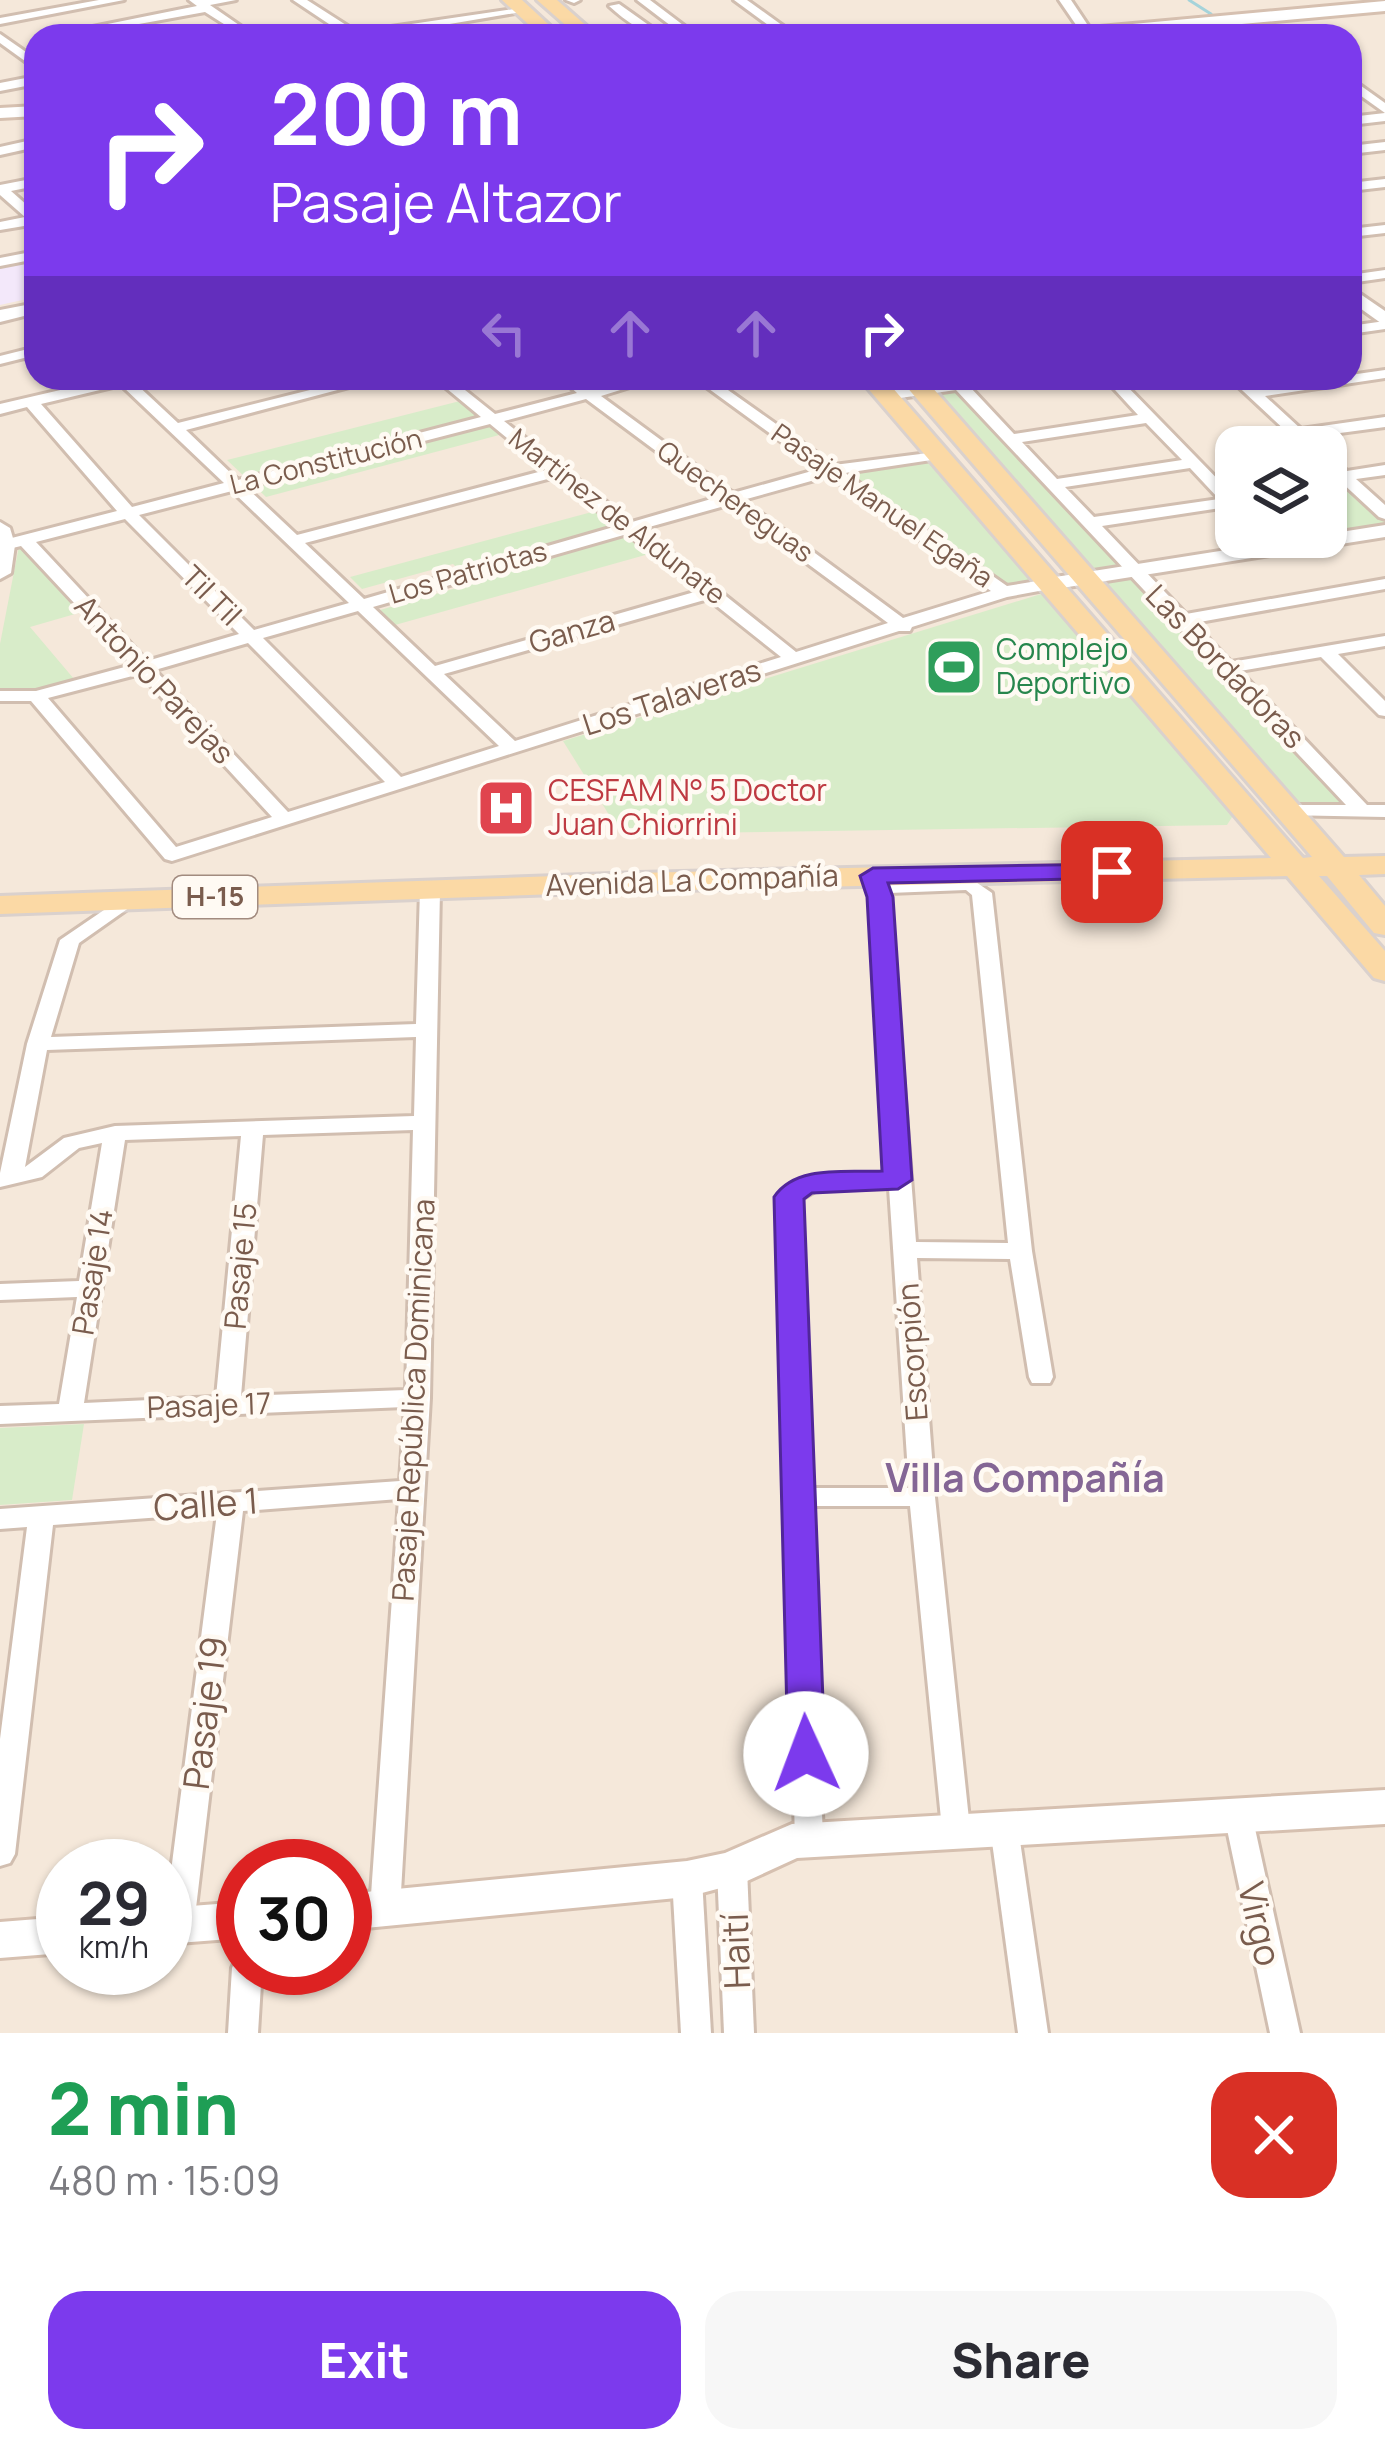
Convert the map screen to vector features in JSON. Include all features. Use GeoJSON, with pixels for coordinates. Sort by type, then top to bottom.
{"type":"FeatureCollection","features":[{"type":"Feature","properties":{"kind":"main road"},"geometry":{"type":"LineString","coordinates":[[546,0],[575,24]]}},
{"type":"Feature","properties":{"kind":"main road"},"geometry":{"type":"LineString","coordinates":[[1199,24],[1385,9]]}},
{"type":"Feature","properties":{"kind":"main road"},"geometry":{"type":"LineString","coordinates":[[1244,24],[1385,9]]}},
{"type":"Feature","properties":{"kind":"main road"},"geometry":{"type":"LineString","coordinates":[[882,390],[1385,971]]}},
{"type":"Feature","properties":{"kind":"main road"},"geometry":{"type":"LineString","coordinates":[[921,390],[1385,926]]}},
{"type":"Feature","properties":{"kind":"main road","name":"Avenida La Compañía"},"geometry":{"type":"LineString","coordinates":[[0,905],[1385,866]]}},
{"type":"Feature","properties":{"kind":"main road"},"geometry":{"type":"LineString","coordinates":[[372,1910],[687,1879],[732,1869],[792,1841],[1385,1807]]}},
{"type":"Feature","properties":{"kind":"main road"},"geometry":{"type":"LineString","coordinates":[[0,1940],[36,1937]]}},
{"type":"Feature","properties":{"kind":"street"},"geometry":{"type":"LineString","coordinates":[[0,21],[118,0]]}},
{"type":"Feature","properties":{"kind":"street"},"geometry":{"type":"LineString","coordinates":[[109,24],[230,0]]}},
{"type":"Feature","properties":{"kind":"street"},"geometry":{"type":"LineString","coordinates":[[301,1],[333,0]]}},
{"type":"Feature","properties":{"kind":"street"},"geometry":{"type":"LineString","coordinates":[[644,0],[676,24]]}},
{"type":"Feature","properties":{"kind":"street"},"geometry":{"type":"LineString","coordinates":[[740,0],[774,24]]}},
{"type":"Feature","properties":{"kind":"street"},"geometry":{"type":"LineString","coordinates":[[301,1],[336,24]]}},
{"type":"Feature","properties":{"kind":"street"},"geometry":{"type":"LineString","coordinates":[[200,4],[230,24]]}},
{"type":"Feature","properties":{"kind":"street"},"geometry":{"type":"LineString","coordinates":[[439,24],[516,5]]}},
{"type":"Feature","properties":{"kind":"street"},"geometry":{"type":"LineString","coordinates":[[615,6],[640,24]]}},
{"type":"Feature","properties":{"kind":"street"},"geometry":{"type":"LineString","coordinates":[[1362,93],[1385,113]]}},
{"type":"Feature","properties":{"kind":"street"},"geometry":{"type":"LineString","coordinates":[[0,189],[24,210]]}},
{"type":"Feature","properties":{"kind":"street"},"geometry":{"type":"LineString","coordinates":[[1362,302],[1385,322]]}},
{"type":"Feature","properties":{"kind":"street"},"geometry":{"type":"LineString","coordinates":[[0,409],[81,390]]}},
{"type":"Feature","properties":{"kind":"street"},"geometry":{"type":"LineString","coordinates":[[138,390],[513,749]]}},
{"type":"Feature","properties":{"kind":"street"},"geometry":{"type":"LineString","coordinates":[[175,428],[328,390]]}},
{"type":"Feature","properties":{"kind":"street","name":"Martínez de Aldunate"},"geometry":{"type":"LineString","coordinates":[[456,390],[794,658]]}},
{"type":"Feature","properties":{"kind":"street","name":"Quechereguas"},"geometry":{"type":"LineString","coordinates":[[584,390],[904,627]]}},
{"type":"Feature","properties":{"kind":"street","name":"La Constitución"},"geometry":{"type":"LineString","coordinates":[[7,540],[605,390]]}},
{"type":"Feature","properties":{"kind":"street","name":"Pasaje Manuel Egaña"},"geometry":{"type":"LineString","coordinates":[[718,390],[1004,592]]}},
{"type":"Feature","properties":{"kind":"street","name":"Las Bordadoras"},"geometry":{"type":"LineString","coordinates":[[964,390],[1362,811]]}},
{"type":"Feature","properties":{"kind":"street"},"geometry":{"type":"LineString","coordinates":[[1122,390],[1215,486]]}},
{"type":"Feature","properties":{"kind":"street"},"geometry":{"type":"LineString","coordinates":[[1249,390],[1289,426]]}},
{"type":"Feature","properties":{"kind":"street"},"geometry":{"type":"LineString","coordinates":[[1252,393],[1273,390]]}},
{"type":"Feature","properties":{"kind":"street","name":"Til Til"},"geometry":{"type":"LineString","coordinates":[[31,402],[127,512],[398,784]]}},
{"type":"Feature","properties":{"kind":"street"},"geometry":{"type":"LineString","coordinates":[[1011,440],[1149,418]]}},
{"type":"Feature","properties":{"kind":"street"},"geometry":{"type":"LineString","coordinates":[[1347,427],[1385,422]]}},
{"type":"Feature","properties":{"kind":"street","name":"Los Patriotas"},"geometry":{"type":"LineString","coordinates":[[0,696],[36,695],[141,668],[831,470],[938,454]]}},
{"type":"Feature","properties":{"kind":"street"},"geometry":{"type":"LineString","coordinates":[[1053,484],[1193,463]]}},
{"type":"Feature","properties":{"kind":"street"},"geometry":{"type":"LineString","coordinates":[[1347,475],[1385,470]]}},
{"type":"Feature","properties":{"kind":"street"},"geometry":{"type":"LineString","coordinates":[[294,541],[559,471]]}},
{"type":"Feature","properties":{"kind":"street"},"geometry":{"type":"LineString","coordinates":[[1347,480],[1385,514]]}},
{"type":"Feature","properties":{"kind":"street"},"geometry":{"type":"LineString","coordinates":[[1089,523],[1215,507]]}},
{"type":"Feature","properties":{"kind":"street","name":"Los Talaveras"},"geometry":{"type":"LineString","coordinates":[[1347,535],[1385,531]]}},
{"type":"Feature","properties":{"kind":"street"},"geometry":{"type":"LineString","coordinates":[[0,573],[7,540]]}},
{"type":"Feature","properties":{"kind":"street","name":"Antonio Parejas"},"geometry":{"type":"LineString","coordinates":[[7,540],[141,668],[285,820]]}},
{"type":"Feature","properties":{"kind":"street","name":"Los Talaveras"},"geometry":{"type":"LineString","coordinates":[[36,695],[172,855],[1004,592],[1215,554]]}},
{"type":"Feature","properties":{"kind":"street"},"geometry":{"type":"LineString","coordinates":[[1182,620],[1385,584]]}},
{"type":"Feature","properties":{"kind":"street","name":"Ganza"},"geometry":{"type":"LineString","coordinates":[[432,672],[712,592]]}},
{"type":"Feature","properties":{"kind":"street"},"geometry":{"type":"LineString","coordinates":[[1227,668],[1385,641]]}},
{"type":"Feature","properties":{"kind":"street"},"geometry":{"type":"LineString","coordinates":[[1325,651],[1385,711]]}},
{"type":"Feature","properties":{"kind":"street"},"geometry":{"type":"LineString","coordinates":[[1290,811],[1385,811]]}},
{"type":"Feature","properties":{"kind":"street"},"geometry":{"type":"LineString","coordinates":[[875,882],[970,884],[982,893],[1020,1251],[1041,1377]]}},
{"type":"Feature","properties":{"kind":"street","name":"Escorpión"},"geometry":{"type":"LineString","coordinates":[[875,882],[922,1497],[956,1829]]}},
{"type":"Feature","properties":{"kind":"street","name":"Pasaje República Dominicana"},"geometry":{"type":"LineString","coordinates":[[372,1848],[418,1398],[430,890]]}},
{"type":"Feature","properties":{"kind":"street"},"geometry":{"type":"LineString","coordinates":[[6,1180],[38,1044],[70,940],[126,901]]}},
{"type":"Feature","properties":{"kind":"street"},"geometry":{"type":"LineString","coordinates":[[38,1044],[428,1030]]}},
{"type":"Feature","properties":{"kind":"street"},"geometry":{"type":"LineString","coordinates":[[6,1180],[50,1163],[72,1143],[115,1133],[426,1123]]}},
{"type":"Feature","properties":{"kind":"street","name":"Pasaje 15"},"geometry":{"type":"LineString","coordinates":[[228,1404],[254,1128]]}},
{"type":"Feature","properties":{"kind":"street","name":"Pasaje 14"},"geometry":{"type":"LineString","coordinates":[[70,1412],[115,1133]]}},
{"type":"Feature","properties":{"kind":"street"},"geometry":{"type":"LineString","coordinates":[[809,1840],[789,1197],[798,1187],[812,1184],[898,1180]]}},
{"type":"Feature","properties":{"kind":"street"},"geometry":{"type":"LineString","coordinates":[[906,1250],[1020,1251]]}},
{"type":"Feature","properties":{"kind":"street"},"geometry":{"type":"LineString","coordinates":[[0,1292],[90,1289]]}},
{"type":"Feature","properties":{"kind":"street","name":"Pasaje 17"},"geometry":{"type":"LineString","coordinates":[[0,1414],[418,1398]]}},
{"type":"Feature","properties":{"kind":"street","name":"Calle 1"},"geometry":{"type":"LineString","coordinates":[[0,1519],[412,1490]]}},
{"type":"Feature","properties":{"kind":"street"},"geometry":{"type":"LineString","coordinates":[[798,1497],[922,1497]]}},
{"type":"Feature","properties":{"kind":"street","name":"Pasaje 19"},"geometry":{"type":"LineString","coordinates":[[184,1839],[231,1502]]}},
{"type":"Feature","properties":{"kind":"street"},"geometry":{"type":"LineString","coordinates":[[0,1854],[41,1517]]}},
{"type":"Feature","properties":{"kind":"street","name":"Virgo"},"geometry":{"type":"LineString","coordinates":[[1238,1815],[1285,2033]]}},
{"type":"Feature","properties":{"kind":"street"},"geometry":{"type":"LineString","coordinates":[[1004,1826],[1033,2033]]}},
{"type":"Feature","properties":{"kind":"street","name":"Haití"},"geometry":{"type":"LineString","coordinates":[[732,1869],[739,2033]]}},
{"type":"Feature","properties":{"kind":"street","name":"Haití"},"geometry":{"type":"LineString","coordinates":[[687,1879],[696,2033]]}},
{"type":"Feature","properties":{"kind":"street"},"geometry":{"type":"LineString","coordinates":[[243,2033],[246,1995]]}},
{"type":"Feature","properties":{"kind":"shaded area"},"geometry":{"type":"Polygon","coordinates":[[[0,0],[1385,0],[1385,2033],[0,2033],[0,0]]]}},
{"type":"Feature","properties":{"kind":"shaded area"},"geometry":{"type":"Polygon","coordinates":[[[24,261],[24,300],[0,305],[0,266],[24,261]]]}},
{"type":"Feature","properties":{"kind":"green space"},"geometry":{"type":"Polygon","coordinates":[[[957,390],[1122,568],[1093,570],[932,391],[957,390]]]}},
{"type":"Feature","properties":{"kind":"green space"},"geometry":{"type":"Polygon","coordinates":[[[460,401],[503,434],[266,497],[227,460],[460,401]]]}},
{"type":"Feature","properties":{"kind":"green space"},"geometry":{"type":"Polygon","coordinates":[[[933,460],[1037,581],[1005,588],[840,474],[933,460]]]}},
{"type":"Feature","properties":{"kind":"green space"},"geometry":{"type":"Polygon","coordinates":[[[1347,486],[1385,521],[1385,526],[1347,531],[1347,486]]]}},
{"type":"Feature","properties":{"kind":"green space"},"geometry":{"type":"Polygon","coordinates":[[[603,509],[656,552],[395,625],[380,610],[474,583],[453,564],[362,589],[350,577],[603,509]]]}},
{"type":"Feature","properties":{"kind":"green space"},"geometry":{"type":"Polygon","coordinates":[[[26,545],[82,612],[30,627],[74,679],[38,689],[0,689],[0,644],[19,546],[26,545]]]}},
{"type":"Feature","properties":{"kind":"green space"},"geometry":{"type":"Polygon","coordinates":[[[1131,576],[1345,807],[1297,807],[1098,580],[1131,576]]]}},
{"type":"Feature","properties":{"kind":"green space","name":"Complejo Deportivo"},"geometry":{"type":"Polygon","coordinates":[[[1041,594],[1234,814],[1227,825],[621,834],[563,741],[1041,594]]]}},
{"type":"Feature","properties":{"kind":"green space"},"geometry":{"type":"Polygon","coordinates":[[[84,1424],[72,1500],[0,1505],[0,1428],[84,1424]]]}},
{"type":"Feature","properties":{"kind":"waterway"},"geometry":{"type":"LineString","coordinates":[[1189,0],[1211,14]]}},
{"type":"Feature","properties":{"kind":"place","name":"Complejo Deportivo"},"geometry":{"type":"Point","coordinates":[954,667]}},
{"type":"Feature","properties":{"kind":"place","name":"CESFAM N° 5 Doctor Juan Chiorrini"},"geometry":{"type":"Point","coordinates":[506,808]}},
{"type":"Feature","properties":{"kind":"district","name":"Villa Compañía"},"geometry":{"type":"Point","coordinates":[1025,1478]}},
{"type":"Feature","properties":{"kind":"route"},"geometry":{"type":"LineString","coordinates":[[806,1754],[789,1197],[798,1187],[812,1184],[898,1180],[880,897],[873,876],[1112,872]]}}]}
